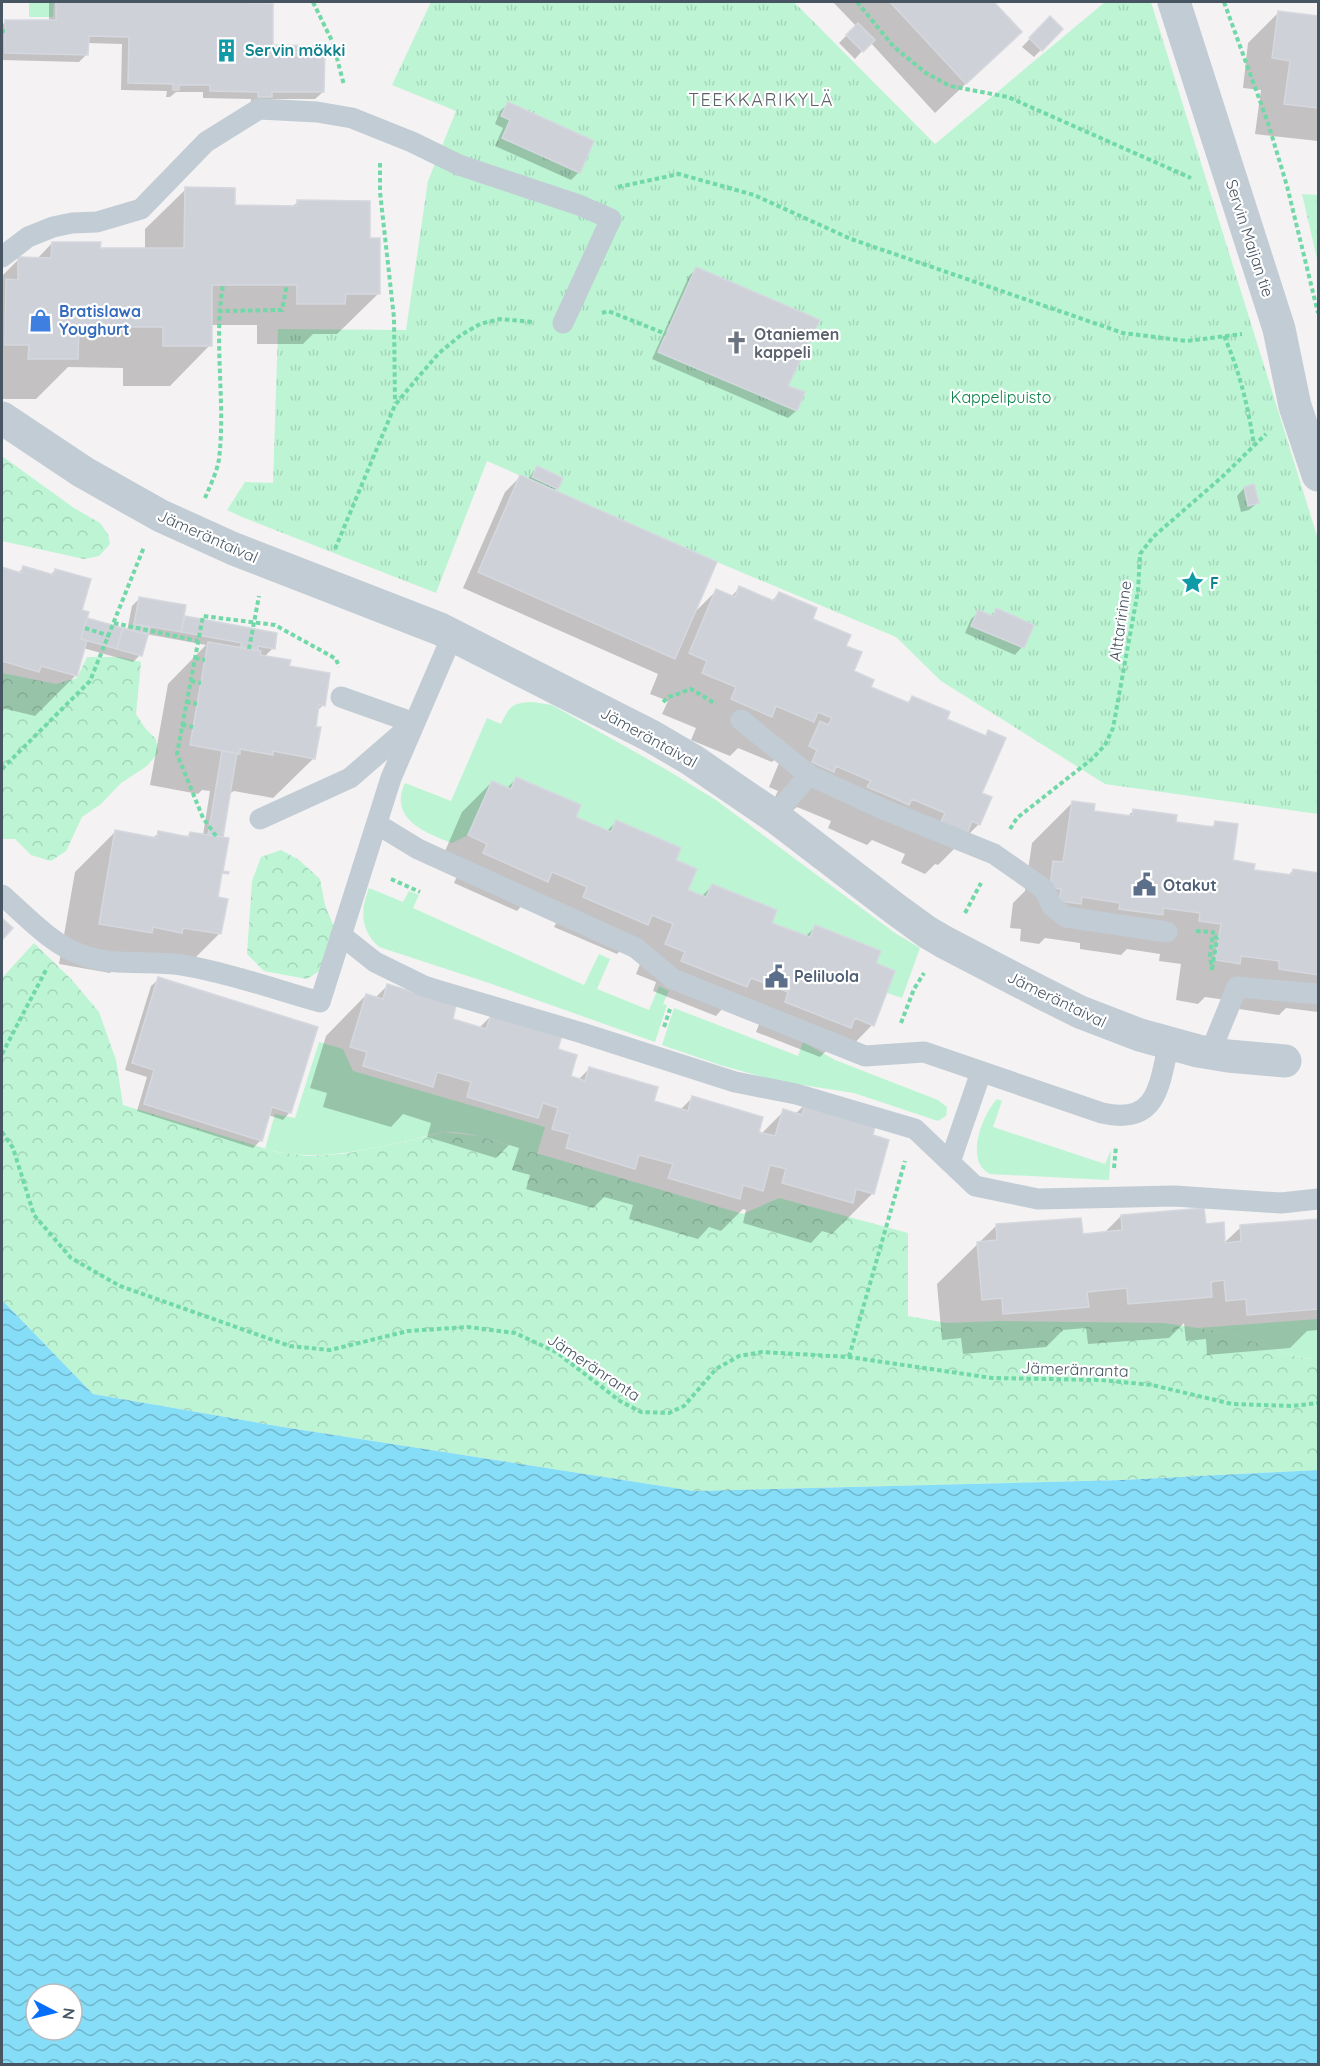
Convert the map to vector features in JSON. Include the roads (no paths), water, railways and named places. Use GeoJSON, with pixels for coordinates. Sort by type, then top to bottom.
{"type":"FeatureCollection","features":[{"type":"Feature","properties":{"kind":"street","name":"Servin Maijan tie"},"geometry":{"type":"LineString","coordinates":[[1174,2],[1279,329],[1295,405],[1318,476]]}},
{"type":"Feature","properties":{"kind":"street","name":"Jämeräntaival"},"geometry":{"type":"LineString","coordinates":[[2,418],[83,472],[161,516],[234,549],[453,634],[651,736],[692,760],[774,816],[894,908],[944,942],[1080,1012],[1140,1035],[1210,1053],[1285,1060]]}},
{"type":"Feature","properties":{"kind":"lane"},"geometry":{"type":"LineString","coordinates":[[2,257],[28,237],[53,227],[72,223],[97,222],[141,209],[206,142],[259,109],[317,111],[352,118],[459,165],[579,205],[610,219],[563,323]]}},
{"type":"Feature","properties":{"kind":"lane"},"geometry":{"type":"LineString","coordinates":[[2,895],[60,943],[82,955],[98,959],[179,965],[214,972],[320,1002],[391,778],[453,634]]}},
{"type":"Feature","properties":{"kind":"lane"},"geometry":{"type":"LineString","coordinates":[[340,697],[414,723]]}},
{"type":"Feature","properties":{"kind":"lane"},"geometry":{"type":"LineString","coordinates":[[741,720],[808,775],[883,809],[994,854],[1044,889],[1052,906],[1066,917],[1167,932]]}},
{"type":"Feature","properties":{"kind":"lane"},"geometry":{"type":"LineString","coordinates":[[260,819],[350,778],[414,723]]}},
{"type":"Feature","properties":{"kind":"lane"},"geometry":{"type":"LineString","coordinates":[[774,816],[808,775]]}},
{"type":"Feature","properties":{"kind":"lane"},"geometry":{"type":"LineString","coordinates":[[377,824],[418,849],[636,948],[673,979],[865,1056],[924,1052],[1102,1113],[1125,1116],[1137,1114],[1148,1106],[1158,1091],[1169,1043]]}},
{"type":"Feature","properties":{"kind":"lane"},"geometry":{"type":"LineString","coordinates":[[341,935],[375,962],[424,986],[735,1082],[796,1094],[915,1129],[975,1186],[1038,1199],[1174,1196],[1281,1203],[1318,1199]]}},
{"type":"Feature","properties":{"kind":"lane"},"geometry":{"type":"LineString","coordinates":[[1210,1053],[1237,987],[1318,994]]}},
{"type":"Feature","properties":{"kind":"lane"},"geometry":{"type":"LineString","coordinates":[[950,1162],[981,1072]]}},
{"type":"Feature","properties":{"kind":"water"},"geometry":{"type":"Polygon","coordinates":[[[2,1300],[93,1394],[283,1427],[694,1491],[1122,1480],[1318,1470],[1318,2064],[2,2064],[2,1300]]]}},
{"type":"Feature","properties":{"kind":"place","name":"Servin mökki"},"geometry":{"type":"Point","coordinates":[227,50]}},
{"type":"Feature","properties":{"kind":"place","name":"Bratislawa Youghurt"},"geometry":{"type":"Point","coordinates":[41,320]}},
{"type":"Feature","properties":{"kind":"place","name":"Otaniemen kappeli"},"geometry":{"type":"Point","coordinates":[736,343]}},
{"type":"Feature","properties":{"kind":"place","name":"F"},"geometry":{"type":"Point","coordinates":[1192,583]}},
{"type":"Feature","properties":{"kind":"place","name":"Otakut"},"geometry":{"type":"Point","coordinates":[1145,885]}},
{"type":"Feature","properties":{"kind":"place","name":"Peliluola"},"geometry":{"type":"Point","coordinates":[776,976]}},
{"type":"Feature","properties":{"kind":"district","name":"TEEKKARIKYLÄ"},"geometry":{"type":"Point","coordinates":[761,99]}},
{"type":"Feature","properties":{"kind":"park label","name":"Kappelipuisto"},"geometry":{"type":"Point","coordinates":[1001,397]}}]}
